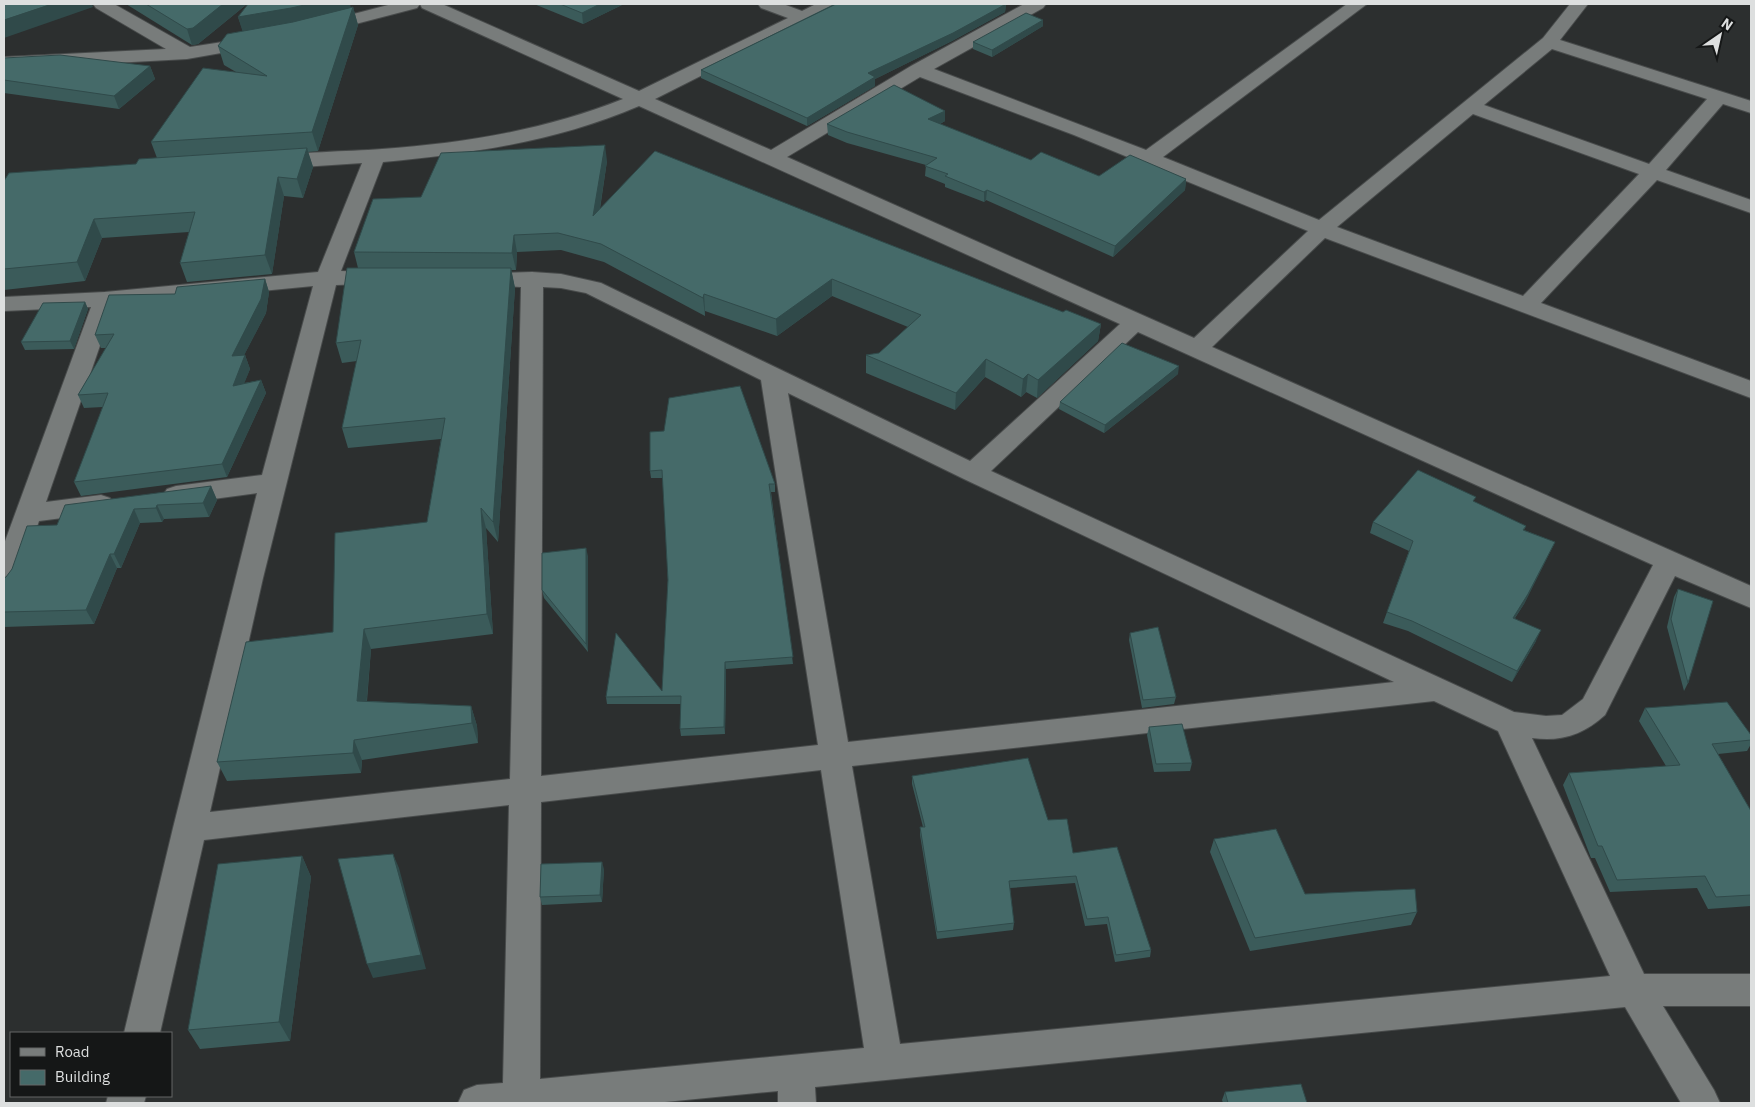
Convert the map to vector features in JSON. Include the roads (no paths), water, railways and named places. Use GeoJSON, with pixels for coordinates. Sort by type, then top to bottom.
{"type":"FeatureCollection","features":[{"type":"Feature","properties":{"kind":"street"},"geometry":{"type":"LineString","coordinates":[[102,4],[187,53]]}},
{"type":"Feature","properties":{"kind":"street"},"geometry":{"type":"LineString","coordinates":[[307,32],[411,4]]}},
{"type":"Feature","properties":{"kind":"street"},"geometry":{"type":"LineString","coordinates":[[428,4],[1751,598]]}},
{"type":"Feature","properties":{"kind":"street"},"geometry":{"type":"LineString","coordinates":[[767,4],[802,17]]}},
{"type":"Feature","properties":{"kind":"street"},"geometry":{"type":"LineString","coordinates":[[248,164],[481,145],[558,128],[640,99],[829,4]]}},
{"type":"Feature","properties":{"kind":"street"},"geometry":{"type":"LineString","coordinates":[[772,158],[918,70],[1037,4]]}},
{"type":"Feature","properties":{"kind":"street"},"geometry":{"type":"LineString","coordinates":[[1149,158],[1358,4]]}},
{"type":"Feature","properties":{"kind":"street"},"geometry":{"type":"LineString","coordinates":[[1196,349],[1322,229],[1549,42],[1579,4]]}},
{"type":"Feature","properties":{"kind":"street"},"geometry":{"type":"LineString","coordinates":[[4,63],[187,53],[270,39]]}},
{"type":"Feature","properties":{"kind":"street"},"geometry":{"type":"LineString","coordinates":[[1549,42],[1751,107]]}},
{"type":"Feature","properties":{"kind":"street"},"geometry":{"type":"LineString","coordinates":[[918,70],[956,82],[1322,229],[1751,390]]}},
{"type":"Feature","properties":{"kind":"street"},"geometry":{"type":"LineString","coordinates":[[1526,306],[1653,172],[1719,97]]}},
{"type":"Feature","properties":{"kind":"street"},"geometry":{"type":"LineString","coordinates":[[1471,107],[1751,207]]}},
{"type":"Feature","properties":{"kind":"street"},"geometry":{"type":"LineString","coordinates":[[142,1032],[189,828],[312,328],[327,278],[375,155]]}},
{"type":"Feature","properties":{"kind":"street"},"geometry":{"type":"LineString","coordinates":[[4,304],[105,299],[327,278],[406,278]]}},
{"type":"Feature","properties":{"kind":"street"},"geometry":{"type":"LineString","coordinates":[[454,279],[532,279],[561,281],[593,288],[973,473],[1510,724],[1563,728],[1580,721],[1594,707],[1669,561]]}},
{"type":"Feature","properties":{"kind":"street"},"geometry":{"type":"LineString","coordinates":[[521,1100],[532,279]]}},
{"type":"Feature","properties":{"kind":"street"},"geometry":{"type":"LineString","coordinates":[[4,582],[105,299]]}},
{"type":"Feature","properties":{"kind":"street"},"geometry":{"type":"LineString","coordinates":[[973,473],[1136,322]]}},
{"type":"Feature","properties":{"kind":"street"},"geometry":{"type":"LineString","coordinates":[[773,376],[885,1064]]}},
{"type":"Feature","properties":{"kind":"street"},"geometry":{"type":"LineString","coordinates":[[156,497],[274,482]]}},
{"type":"Feature","properties":{"kind":"street"},"geometry":{"type":"LineString","coordinates":[[28,513],[126,501]]}},
{"type":"Feature","properties":{"kind":"street"},"geometry":{"type":"LineString","coordinates":[[189,828],[1436,689]]}},
{"type":"Feature","properties":{"kind":"street"},"geometry":{"type":"LineString","coordinates":[[1510,724],[1634,990],[1701,1103]]}},
{"type":"Feature","properties":{"kind":"street"},"geometry":{"type":"LineString","coordinates":[[477,1103],[796,1088],[885,1064],[1634,990],[1751,990]]}}]}
